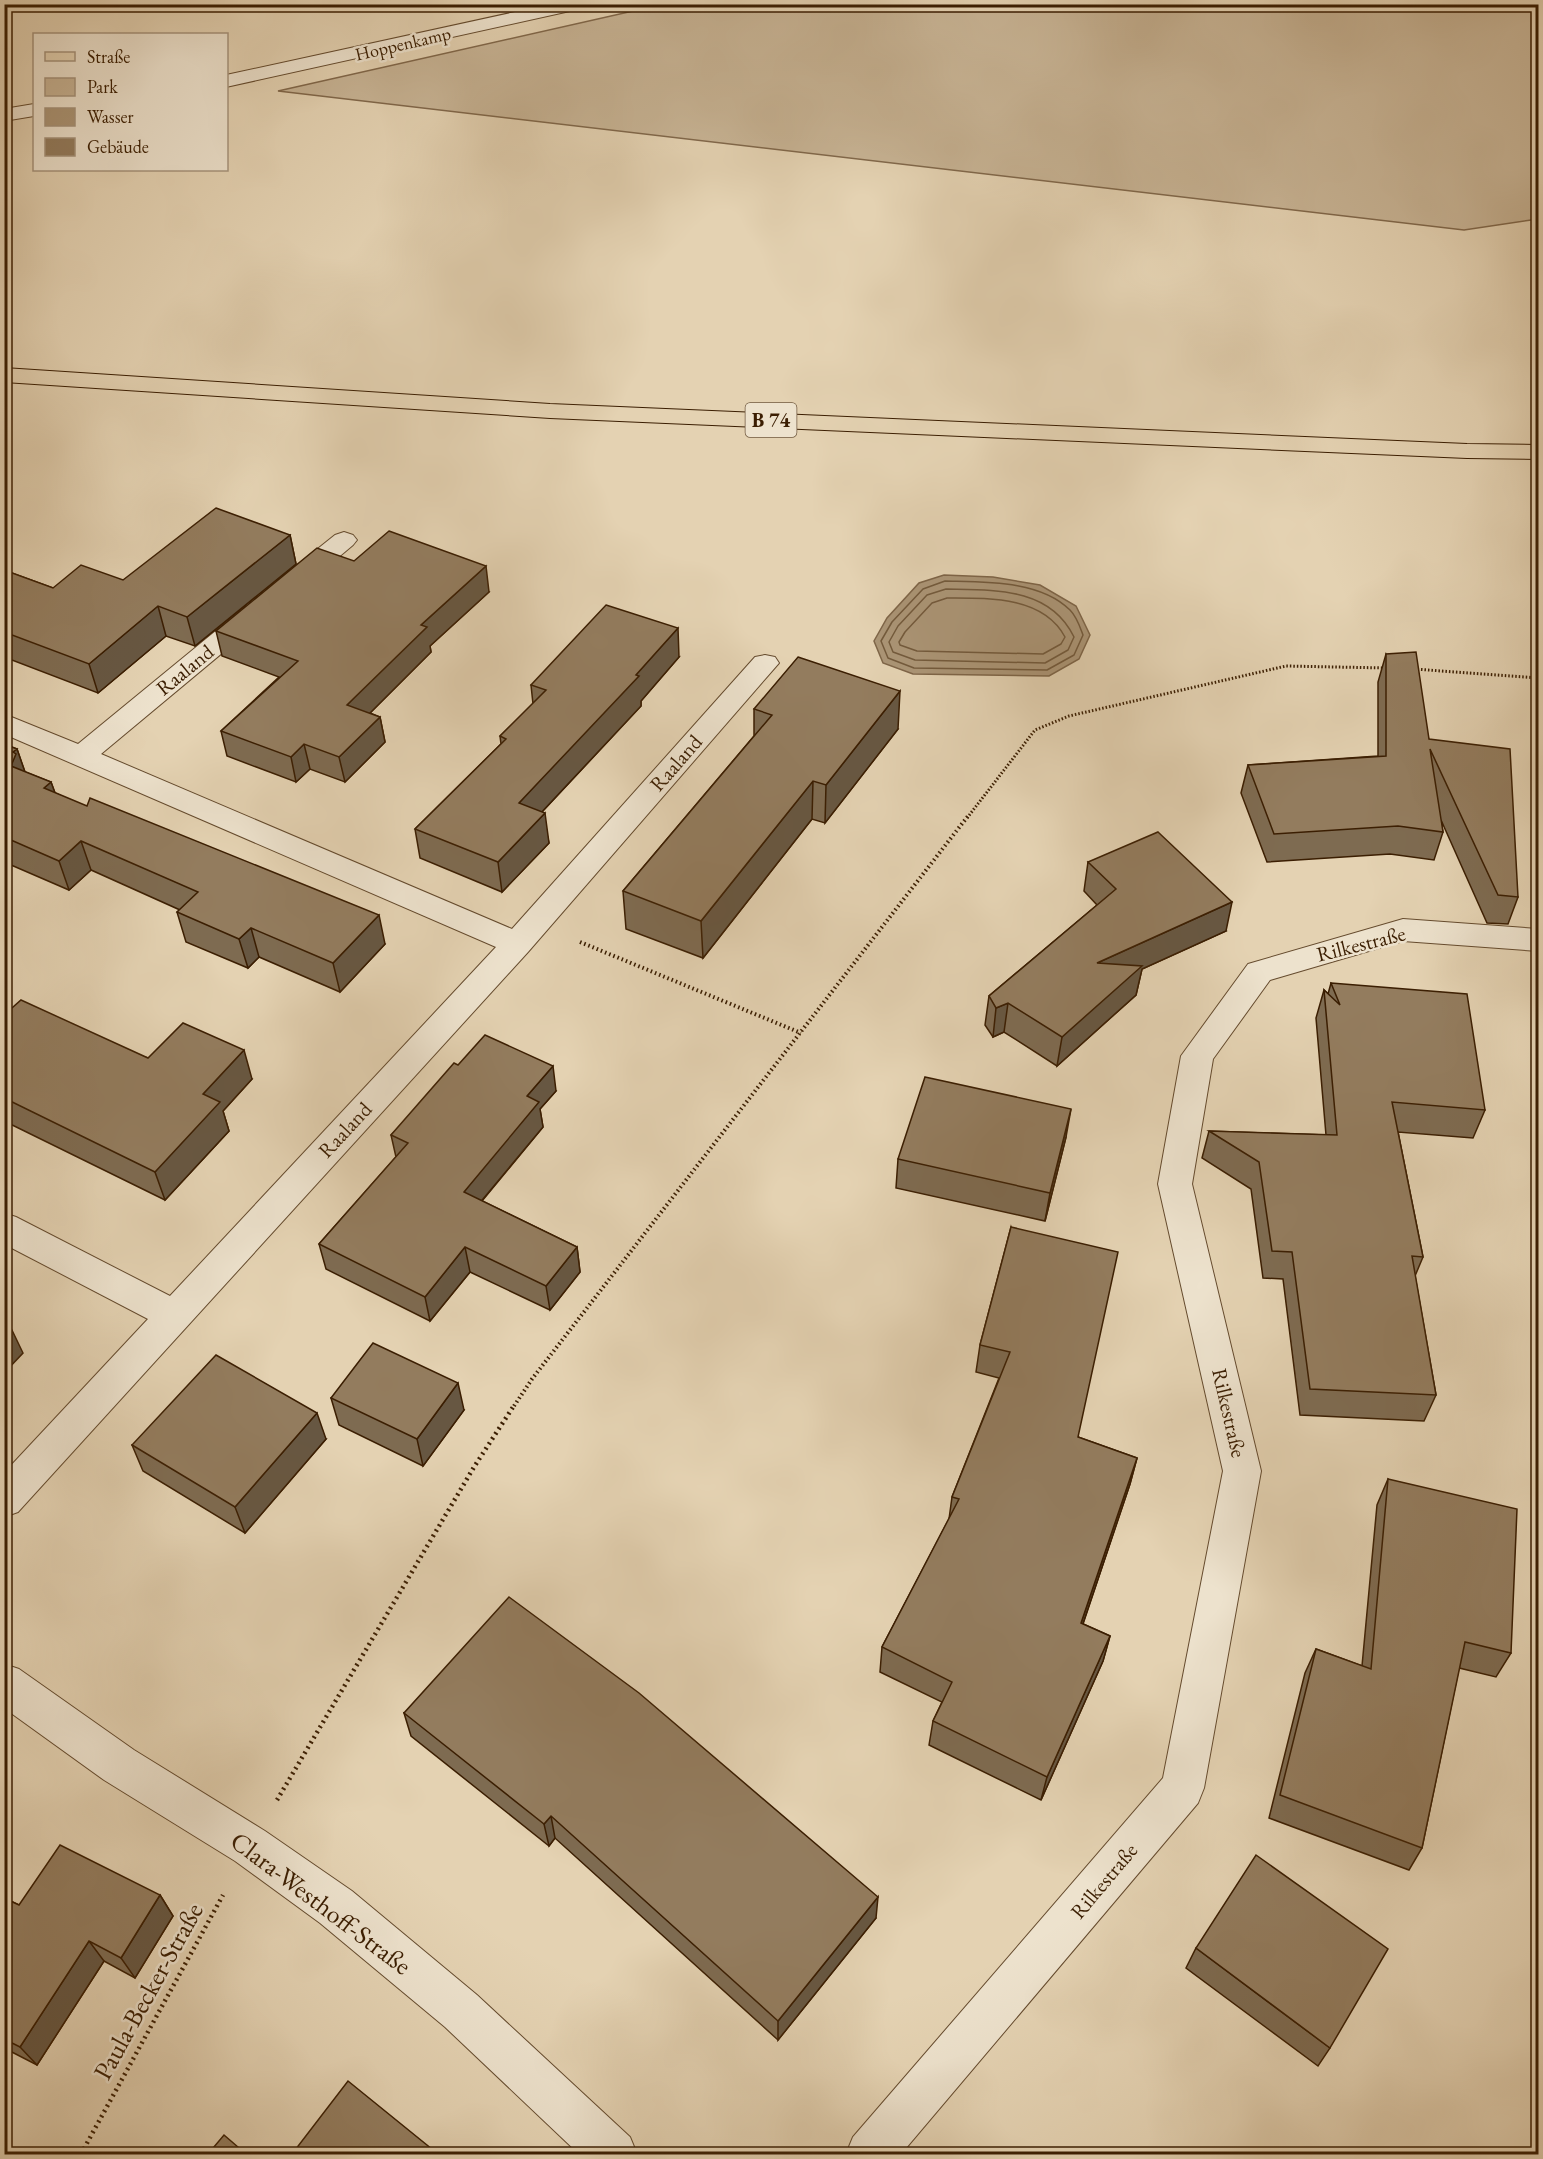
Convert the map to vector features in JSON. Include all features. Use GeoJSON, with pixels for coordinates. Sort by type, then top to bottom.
{"type":"FeatureCollection","features":[{"type":"Feature","properties":{"kind":"main road","name":"B 74"},"geometry":{"type":"LineString","coordinates":[[4,375],[562,411],[1443,450],[1539,452]]}},
{"type":"Feature","properties":{"kind":"street","name":"Hoppenkamp"},"geometry":{"type":"LineString","coordinates":[[228,81],[579,4]]}},
{"type":"Feature","properties":{"kind":"street"},"geometry":{"type":"LineString","coordinates":[[4,115],[33,110]]}},
{"type":"Feature","properties":{"kind":"street","name":"Raaland"},"geometry":{"type":"LineString","coordinates":[[81,755],[344,540]]}},
{"type":"Feature","properties":{"kind":"street","name":"Raaland"},"geometry":{"type":"LineString","coordinates":[[4,1500],[526,934],[765,663]]}},
{"type":"Feature","properties":{"kind":"street"},"geometry":{"type":"LineString","coordinates":[[4,723],[526,934]]}},
{"type":"Feature","properties":{"kind":"street","name":"Rilkestraße"},"geometry":{"type":"LineString","coordinates":[[870,2154],[1183,1788],[1242,1471],[1175,1185],[1197,1056],[1259,972],[1403,930],[1539,940]]}},
{"type":"Feature","properties":{"kind":"street"},"geometry":{"type":"LineString","coordinates":[[4,1227],[173,1315]]}},
{"type":"Feature","properties":{"kind":"street","name":"Clara-Westhoff-Straße"},"geometry":{"type":"LineString","coordinates":[[4,1683],[119,1765],[250,1846],[336,1908],[461,2011],[613,2154]]}},
{"type":"Feature","properties":{"kind":"path","name":"Paula-Becker-Straße"},"geometry":{"type":"LineString","coordinates":[[81,2154],[250,1846],[474,1467],[532,1379],[1035,730],[1069,716],[1286,666],[1395,668]]}},
{"type":"Feature","properties":{"kind":"path"},"geometry":{"type":"LineString","coordinates":[[1407,669],[1539,678]]}},
{"type":"Feature","properties":{"kind":"path"},"geometry":{"type":"LineString","coordinates":[[526,934],[801,1033]]}},
{"type":"Feature","properties":{"kind":"green space"},"geometry":{"type":"Polygon","coordinates":[[[664,4],[1538,5],[1538,219],[1464,230],[278,91],[664,4]]]}},
{"type":"Feature","properties":{"kind":"water"},"geometry":{"type":"Polygon","coordinates":[[[944,575],[993,577],[1040,585],[1076,606],[1090,635],[1079,659],[1049,676],[913,674],[883,663],[874,641],[887,618],[919,583],[944,575]]]}},
{"type":"Feature","properties":{"kind":"building"},"geometry":{"type":"Polygon","coordinates":[[[216,508],[290,535],[187,617],[158,606],[89,664],[4,632],[4,570],[53,588],[81,565],[123,580],[216,508]]]}},
{"type":"Feature","properties":{"kind":"building"},"geometry":{"type":"Polygon","coordinates":[[[389,531],[486,566],[421,625],[427,627],[347,705],[380,717],[339,757],[304,744],[291,757],[221,731],[298,661],[216,631],[317,548],[354,561],[389,531]]]}},
{"type":"Feature","properties":{"kind":"building"},"geometry":{"type":"Polygon","coordinates":[[[606,605],[678,628],[636,675],[639,676],[519,803],[545,813],[498,862],[415,829],[506,739],[500,736],[546,690],[531,685],[606,605]]]}},
{"type":"Feature","properties":{"kind":"building"},"geometry":{"type":"Polygon","coordinates":[[[1416,652],[1429,739],[1510,749],[1518,897],[1498,895],[1430,749],[1443,832],[1398,826],[1274,834],[1248,765],[1386,756],[1386,654],[1416,652]]]}},
{"type":"Feature","properties":{"kind":"building"},"geometry":{"type":"Polygon","coordinates":[[[798,657],[900,691],[826,785],[813,781],[701,921],[623,891],[772,715],[754,709],[798,657]]]}},
{"type":"Feature","properties":{"kind":"building"},"geometry":{"type":"Polygon","coordinates":[[[4,744],[17,749],[13,752],[16,754],[11,766],[51,782],[44,788],[87,806],[90,798],[379,915],[333,963],[251,928],[239,939],[177,912],[198,892],[81,841],[59,861],[4,837],[4,744]]]}},
{"type":"Feature","properties":{"kind":"building"},"geometry":{"type":"Polygon","coordinates":[[[1158,832],[1232,902],[1097,963],[1142,966],[1062,1037],[1008,1003],[996,1008],[989,996],[1116,889],[1088,862],[1158,832]]]}},
{"type":"Feature","properties":{"kind":"building"},"geometry":{"type":"Polygon","coordinates":[[[1331,983],[1467,994],[1485,1110],[1392,1102],[1423,1257],[1412,1256],[1436,1395],[1310,1389],[1292,1252],[1272,1251],[1259,1162],[1209,1131],[1337,1135],[1324,990],[1340,1005],[1331,983]]]}},
{"type":"Feature","properties":{"kind":"building"},"geometry":{"type":"Polygon","coordinates":[[[21,1000],[148,1058],[183,1023],[244,1050],[203,1094],[220,1102],[155,1172],[4,1098],[4,1015],[21,1000]]]}},
{"type":"Feature","properties":{"kind":"building"},"geometry":{"type":"Polygon","coordinates":[[[485,1035],[553,1066],[527,1096],[539,1102],[464,1192],[577,1247],[546,1286],[465,1247],[425,1297],[319,1244],[408,1143],[391,1135],[454,1063],[458,1065],[485,1035]]]}},
{"type":"Feature","properties":{"kind":"building"},"geometry":{"type":"Polygon","coordinates":[[[925,1077],[1071,1109],[1050,1193],[898,1159],[925,1077]]]}},
{"type":"Feature","properties":{"kind":"building"},"geometry":{"type":"Polygon","coordinates":[[[1011,1227],[1118,1252],[1078,1437],[1137,1458],[1081,1623],[1110,1636],[1047,1777],[933,1721],[952,1682],[882,1647],[959,1499],[952,1497],[1010,1352],[980,1345],[1011,1227]]]}},
{"type":"Feature","properties":{"kind":"building"},"geometry":{"type":"Polygon","coordinates":[[[4,1323],[10,1326],[4,1331],[4,1323]]]}},
{"type":"Feature","properties":{"kind":"building"},"geometry":{"type":"Polygon","coordinates":[[[373,1343],[458,1383],[417,1439],[331,1398],[373,1343]]]}},
{"type":"Feature","properties":{"kind":"building"},"geometry":{"type":"Polygon","coordinates":[[[216,1355],[317,1413],[235,1507],[132,1445],[216,1355]]]}},
{"type":"Feature","properties":{"kind":"building"},"geometry":{"type":"Polygon","coordinates":[[[1388,1479],[1517,1509],[1511,1653],[1465,1642],[1422,1848],[1280,1795],[1316,1649],[1371,1669],[1388,1479]]]}},
{"type":"Feature","properties":{"kind":"building"},"geometry":{"type":"Polygon","coordinates":[[[509,1597],[639,1693],[878,1897],[778,2021],[551,1816],[544,1824],[404,1713],[509,1597]]]}},
{"type":"Feature","properties":{"kind":"building"},"geometry":{"type":"Polygon","coordinates":[[[60,1845],[160,1895],[121,1958],[89,1941],[20,2047],[4,2039],[4,1898],[19,1905],[60,1845]]]}},
{"type":"Feature","properties":{"kind":"building"},"geometry":{"type":"Polygon","coordinates":[[[1256,1855],[1388,1949],[1330,2048],[1196,1948],[1256,1855]]]}},
{"type":"Feature","properties":{"kind":"building"},"geometry":{"type":"Polygon","coordinates":[[[348,2081],[438,2154],[292,2154],[348,2081]]]}},
{"type":"Feature","properties":{"kind":"building"},"geometry":{"type":"Polygon","coordinates":[[[224,2135],[246,2154],[208,2154],[224,2135]]]}}]}
